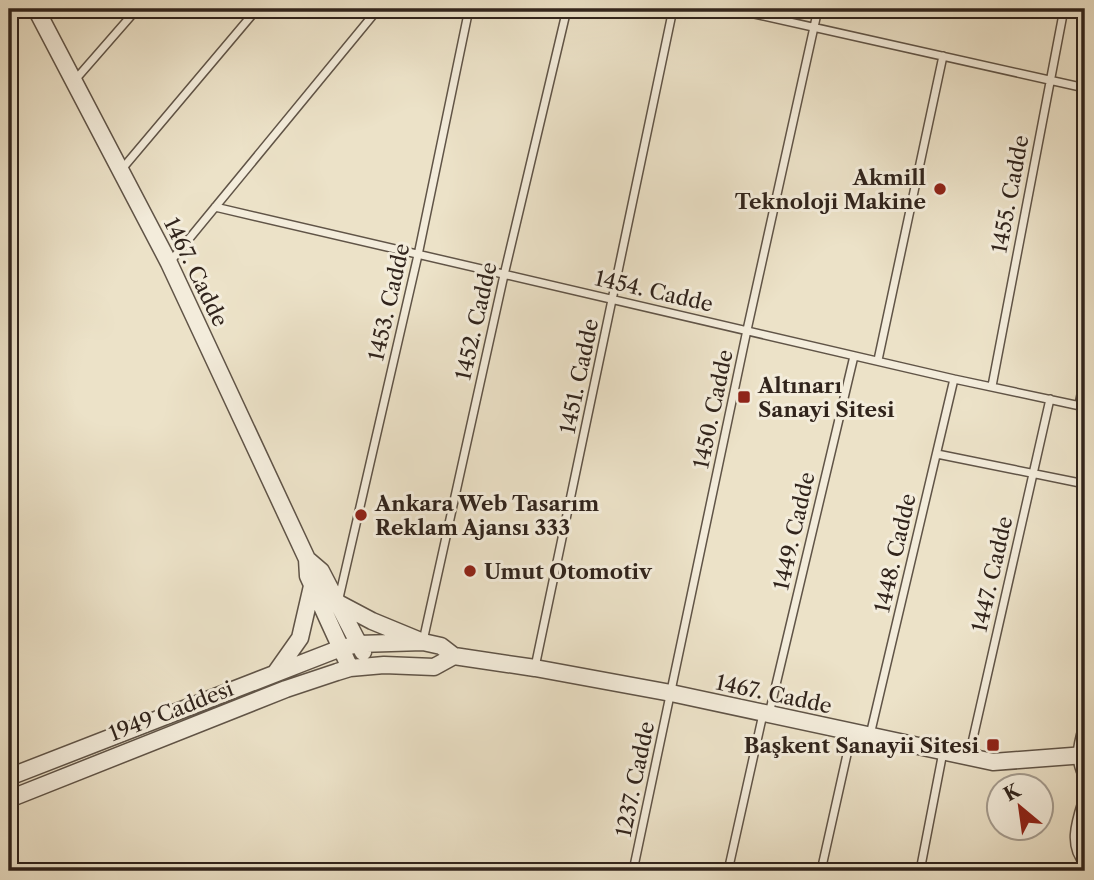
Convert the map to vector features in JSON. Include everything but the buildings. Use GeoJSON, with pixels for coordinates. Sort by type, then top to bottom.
{"type":"FeatureCollection","features":[{"type":"Feature","properties":{"kind":"street","name":"1467. Cadde"},"geometry":{"type":"LineString","coordinates":[[36,9],[169,263],[307,559],[308,576],[350,668],[384,665],[434,667],[454,656]]}},
{"type":"Feature","properties":{"kind":"street","name":"1467. Cadde"},"geometry":{"type":"LineString","coordinates":[[307,559],[321,571],[370,666]]}},
{"type":"Feature","properties":{"kind":"street"},"geometry":{"type":"LineString","coordinates":[[273,675],[300,638],[312,586]]}},
{"type":"Feature","properties":{"kind":"street"},"geometry":{"type":"LineString","coordinates":[[338,603],[372,621],[423,642]]}},
{"type":"Feature","properties":{"kind":"street","name":"1467. Cadde"},"geometry":{"type":"LineString","coordinates":[[341,648],[423,642],[441,646],[454,656],[671,693],[993,762],[1080,756]]}},
{"type":"Feature","properties":{"kind":"street","name":"1949 Caddesi"},"geometry":{"type":"LineString","coordinates":[[9,777],[341,648]]}},
{"type":"Feature","properties":{"kind":"street","name":"1949 Caddesi"},"geometry":{"type":"LineString","coordinates":[[9,799],[286,689],[350,668]]}},
{"type":"Feature","properties":{"kind":"lane"},"geometry":{"type":"LineString","coordinates":[[75,80],[137,9]]}},
{"type":"Feature","properties":{"kind":"lane"},"geometry":{"type":"LineString","coordinates":[[121,169],[257,9]]}},
{"type":"Feature","properties":{"kind":"lane"},"geometry":{"type":"LineString","coordinates":[[169,263],[378,9]]}},
{"type":"Feature","properties":{"kind":"lane","name":"1453. Cadde"},"geometry":{"type":"LineString","coordinates":[[338,603],[418,256],[470,9]]}},
{"type":"Feature","properties":{"kind":"lane","name":"1452. Cadde"},"geometry":{"type":"LineString","coordinates":[[423,642],[504,275],[567,9]]}},
{"type":"Feature","properties":{"kind":"lane","name":"1451. Cadde"},"geometry":{"type":"LineString","coordinates":[[534,668],[673,9]]}},
{"type":"Feature","properties":{"kind":"lane"},"geometry":{"type":"LineString","coordinates":[[733,9],[1085,88]]}},
{"type":"Feature","properties":{"kind":"lane","name":"1450. Cadde"},"geometry":{"type":"LineString","coordinates":[[671,693],[818,9]]}},
{"type":"Feature","properties":{"kind":"lane","name":"1455. Cadde"},"geometry":{"type":"LineString","coordinates":[[992,386],[1064,9]]}},
{"type":"Feature","properties":{"kind":"lane"},"geometry":{"type":"LineString","coordinates":[[878,360],[943,56]]}},
{"type":"Feature","properties":{"kind":"lane","name":"1454. Cadde"},"geometry":{"type":"LineString","coordinates":[[215,207],[418,256],[1082,406]]}},
{"type":"Feature","properties":{"kind":"lane","name":"1449. Cadde"},"geometry":{"type":"LineString","coordinates":[[728,871],[854,356]]}},
{"type":"Feature","properties":{"kind":"lane"},"geometry":{"type":"LineString","coordinates":[[1082,406],[1085,374]]}},
{"type":"Feature","properties":{"kind":"lane","name":"1448. Cadde"},"geometry":{"type":"LineString","coordinates":[[870,736],[954,379]]}},
{"type":"Feature","properties":{"kind":"lane","name":"1447. Cadde"},"geometry":{"type":"LineString","coordinates":[[969,757],[1049,398]]}},
{"type":"Feature","properties":{"kind":"lane"},"geometry":{"type":"LineString","coordinates":[[937,454],[1085,484]]}},
{"type":"Feature","properties":{"kind":"lane","name":"1237. Cadde"},"geometry":{"type":"LineString","coordinates":[[633,871],[671,693]]}},
{"type":"Feature","properties":{"kind":"lane"},"geometry":{"type":"LineString","coordinates":[[1085,718],[1079,772],[1085,780]]}},
{"type":"Feature","properties":{"kind":"lane"},"geometry":{"type":"LineString","coordinates":[[821,871],[852,732]]}},
{"type":"Feature","properties":{"kind":"lane"},"geometry":{"type":"LineString","coordinates":[[920,871],[943,751]]}},
{"type":"Feature","properties":{"kind":"lane"},"geometry":{"type":"LineString","coordinates":[[1085,792],[1074,838],[1078,855],[1085,865]]}},
{"type":"Feature","properties":{"kind":"place","name":"Akmill Teknoloji Makine"},"geometry":{"type":"Point","coordinates":[940,189]}},
{"type":"Feature","properties":{"kind":"place","name":"Altınarı Sanayi Sitesi"},"geometry":{"type":"Point","coordinates":[744,397]}},
{"type":"Feature","properties":{"kind":"place","name":"Ankara Web Tasarım Reklam Ajansı 333"},"geometry":{"type":"Point","coordinates":[361,515]}},
{"type":"Feature","properties":{"kind":"place","name":"Umut Otomotiv"},"geometry":{"type":"Point","coordinates":[470,571]}},
{"type":"Feature","properties":{"kind":"place","name":"Başkent Sanayii Sitesi"},"geometry":{"type":"Point","coordinates":[993,745]}}]}
